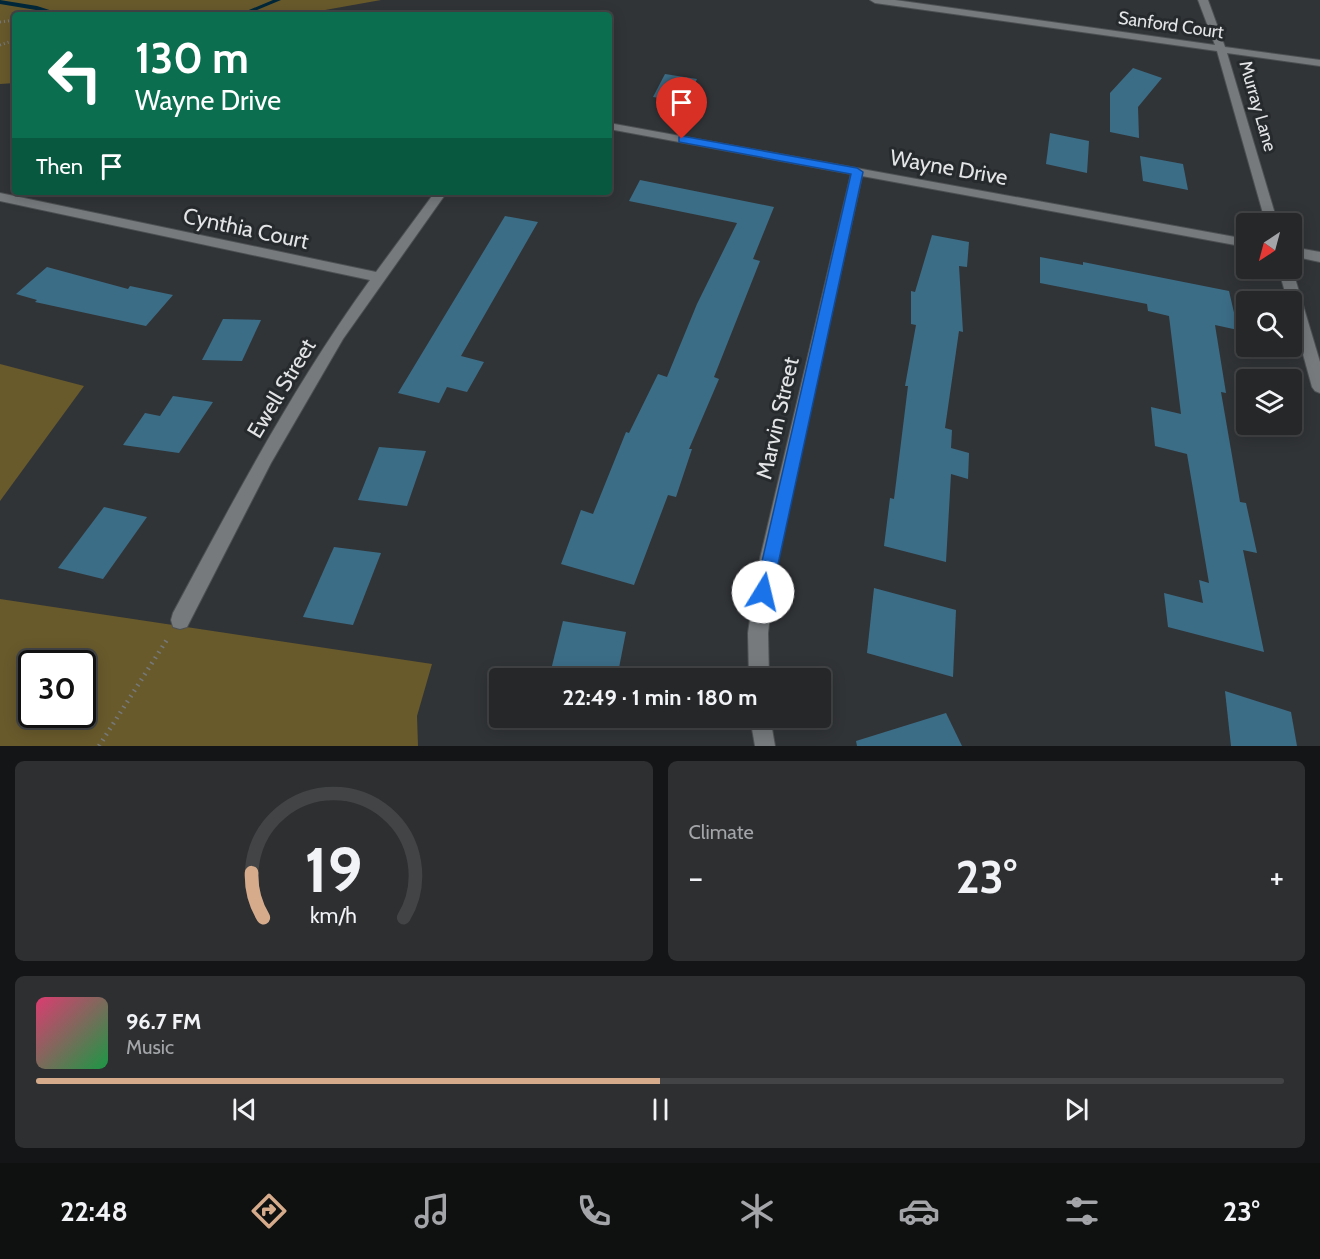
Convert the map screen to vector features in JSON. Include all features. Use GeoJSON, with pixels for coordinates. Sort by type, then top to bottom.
{"type":"FeatureCollection","features":[{"type":"Feature","properties":{"kind":"street","name":"Sanford Court"},"geometry":{"type":"LineString","coordinates":[[875,0],[1320,63]]}},
{"type":"Feature","properties":{"kind":"street","name":"Murray Lane"},"geometry":{"type":"LineString","coordinates":[[1203,0],[1221,49],[1269,213]]}},
{"type":"Feature","properties":{"kind":"street","name":"Wayne Drive"},"geometry":{"type":"LineString","coordinates":[[612,127],[1236,241]]}},
{"type":"Feature","properties":{"kind":"street","name":"Marvin Street"},"geometry":{"type":"LineString","coordinates":[[759,668],[758,633],[766,571],[857,172]]}},
{"type":"Feature","properties":{"kind":"street","name":"Ewell Street"},"geometry":{"type":"LineString","coordinates":[[180,620],[265,458],[338,335],[439,195]]}},
{"type":"Feature","properties":{"kind":"street","name":"Cynthia Court"},"geometry":{"type":"LineString","coordinates":[[0,197],[378,277]]}},
{"type":"Feature","properties":{"kind":"street"},"geometry":{"type":"LineString","coordinates":[[1302,254],[1320,257]]}},
{"type":"Feature","properties":{"kind":"street"},"geometry":{"type":"LineString","coordinates":[[1288,279],[1320,387]]}},
{"type":"Feature","properties":{"kind":"street"},"geometry":{"type":"LineString","coordinates":[[762,728],[765,746]]}},
{"type":"Feature","properties":{"kind":"path"},"geometry":{"type":"LineString","coordinates":[[99,746],[180,620]]}},
{"type":"Feature","properties":{"kind":"shaded area"},"geometry":{"type":"Polygon","coordinates":[[[0,0],[381,0],[314,12],[12,12],[12,83],[0,84],[0,0]]]}},
{"type":"Feature","properties":{"kind":"shaded area"},"geometry":{"type":"Polygon","coordinates":[[[0,364],[84,386],[0,501],[0,364]]]}},
{"type":"Feature","properties":{"kind":"shaded area"},"geometry":{"type":"Polygon","coordinates":[[[0,599],[432,664],[417,716],[418,746],[0,746],[0,599]]]}},
{"type":"Feature","properties":{"kind":"building"},"geometry":{"type":"Polygon","coordinates":[[[1133,68],[1162,78],[1138,107],[1139,138],[1110,132],[1110,93],[1133,68]]]}},
{"type":"Feature","properties":{"kind":"building"},"geometry":{"type":"Polygon","coordinates":[[[665,74],[697,79],[686,102],[653,97],[665,74]]]}},
{"type":"Feature","properties":{"kind":"building"},"geometry":{"type":"Polygon","coordinates":[[[1050,133],[1089,141],[1087,173],[1046,164],[1050,133]]]}},
{"type":"Feature","properties":{"kind":"building"},"geometry":{"type":"Polygon","coordinates":[[[1140,156],[1183,164],[1188,190],[1143,181],[1140,156]]]}},
{"type":"Feature","properties":{"kind":"building"},"geometry":{"type":"Polygon","coordinates":[[[640,180],[774,207],[753,259],[760,261],[714,377],[719,379],[689,449],[692,449],[676,497],[668,495],[634,585],[561,564],[581,510],[593,514],[626,432],[629,433],[658,374],[667,377],[697,304],[737,223],[629,201],[640,180]]]}},
{"type":"Feature","properties":{"kind":"building"},"geometry":{"type":"Polygon","coordinates":[[[505,216],[538,222],[461,356],[484,362],[467,392],[447,387],[439,403],[398,393],[505,216]]]}},
{"type":"Feature","properties":{"kind":"building"},"geometry":{"type":"Polygon","coordinates":[[[932,235],[969,242],[967,267],[959,266],[963,332],[959,331],[945,428],[952,430],[951,448],[969,453],[968,479],[951,474],[946,562],[884,546],[890,498],[894,499],[908,386],[905,386],[916,325],[911,324],[911,291],[915,292],[932,235]]]}},
{"type":"Feature","properties":{"kind":"building"},"geometry":{"type":"Polygon","coordinates":[[[1040,257],[1083,265],[1083,262],[1229,291],[1236,330],[1215,325],[1226,393],[1221,392],[1240,502],[1246,503],[1257,553],[1243,550],[1264,652],[1168,627],[1164,593],[1203,603],[1199,580],[1209,583],[1187,454],[1155,446],[1151,407],[1181,414],[1169,316],[1148,311],[1147,304],[1040,283],[1040,257]]]}},
{"type":"Feature","properties":{"kind":"building"},"geometry":{"type":"Polygon","coordinates":[[[47,267],[128,289],[130,286],[173,295],[146,326],[35,302],[37,300],[16,294],[47,267]]]}},
{"type":"Feature","properties":{"kind":"building"},"geometry":{"type":"Polygon","coordinates":[[[223,319],[261,320],[242,361],[202,360],[223,319]]]}},
{"type":"Feature","properties":{"kind":"building"},"geometry":{"type":"Polygon","coordinates":[[[173,396],[213,402],[179,453],[123,445],[145,413],[160,416],[173,396]]]}},
{"type":"Feature","properties":{"kind":"building"},"geometry":{"type":"Polygon","coordinates":[[[379,447],[426,451],[407,506],[358,500],[379,447]]]}},
{"type":"Feature","properties":{"kind":"building"},"geometry":{"type":"Polygon","coordinates":[[[104,507],[147,517],[103,579],[58,568],[104,507]]]}},
{"type":"Feature","properties":{"kind":"building"},"geometry":{"type":"Polygon","coordinates":[[[334,547],[381,553],[353,625],[303,617],[334,547]]]}},
{"type":"Feature","properties":{"kind":"building"},"geometry":{"type":"Polygon","coordinates":[[[874,588],[956,610],[953,677],[867,653],[874,588]]]}},
{"type":"Feature","properties":{"kind":"building"},"geometry":{"type":"Polygon","coordinates":[[[563,621],[626,632],[619,668],[551,668],[563,621]]]}},
{"type":"Feature","properties":{"kind":"building"},"geometry":{"type":"Polygon","coordinates":[[[1225,691],[1291,712],[1297,746],[1231,746],[1225,691]]]}},
{"type":"Feature","properties":{"kind":"building"},"geometry":{"type":"Polygon","coordinates":[[[946,713],[962,746],[857,746],[856,741],[946,713]]]}},
{"type":"Feature","properties":{"kind":"waterway"},"geometry":{"type":"LineString","coordinates":[[248,12],[278,0]]}},
{"type":"Feature","properties":{"kind":"waterway"},"geometry":{"type":"LineString","coordinates":[[0,2],[51,12]]}},
{"type":"Feature","properties":{"kind":"route"},"geometry":{"type":"LineString","coordinates":[[682,139],[857,172],[763,592]]}}]}
